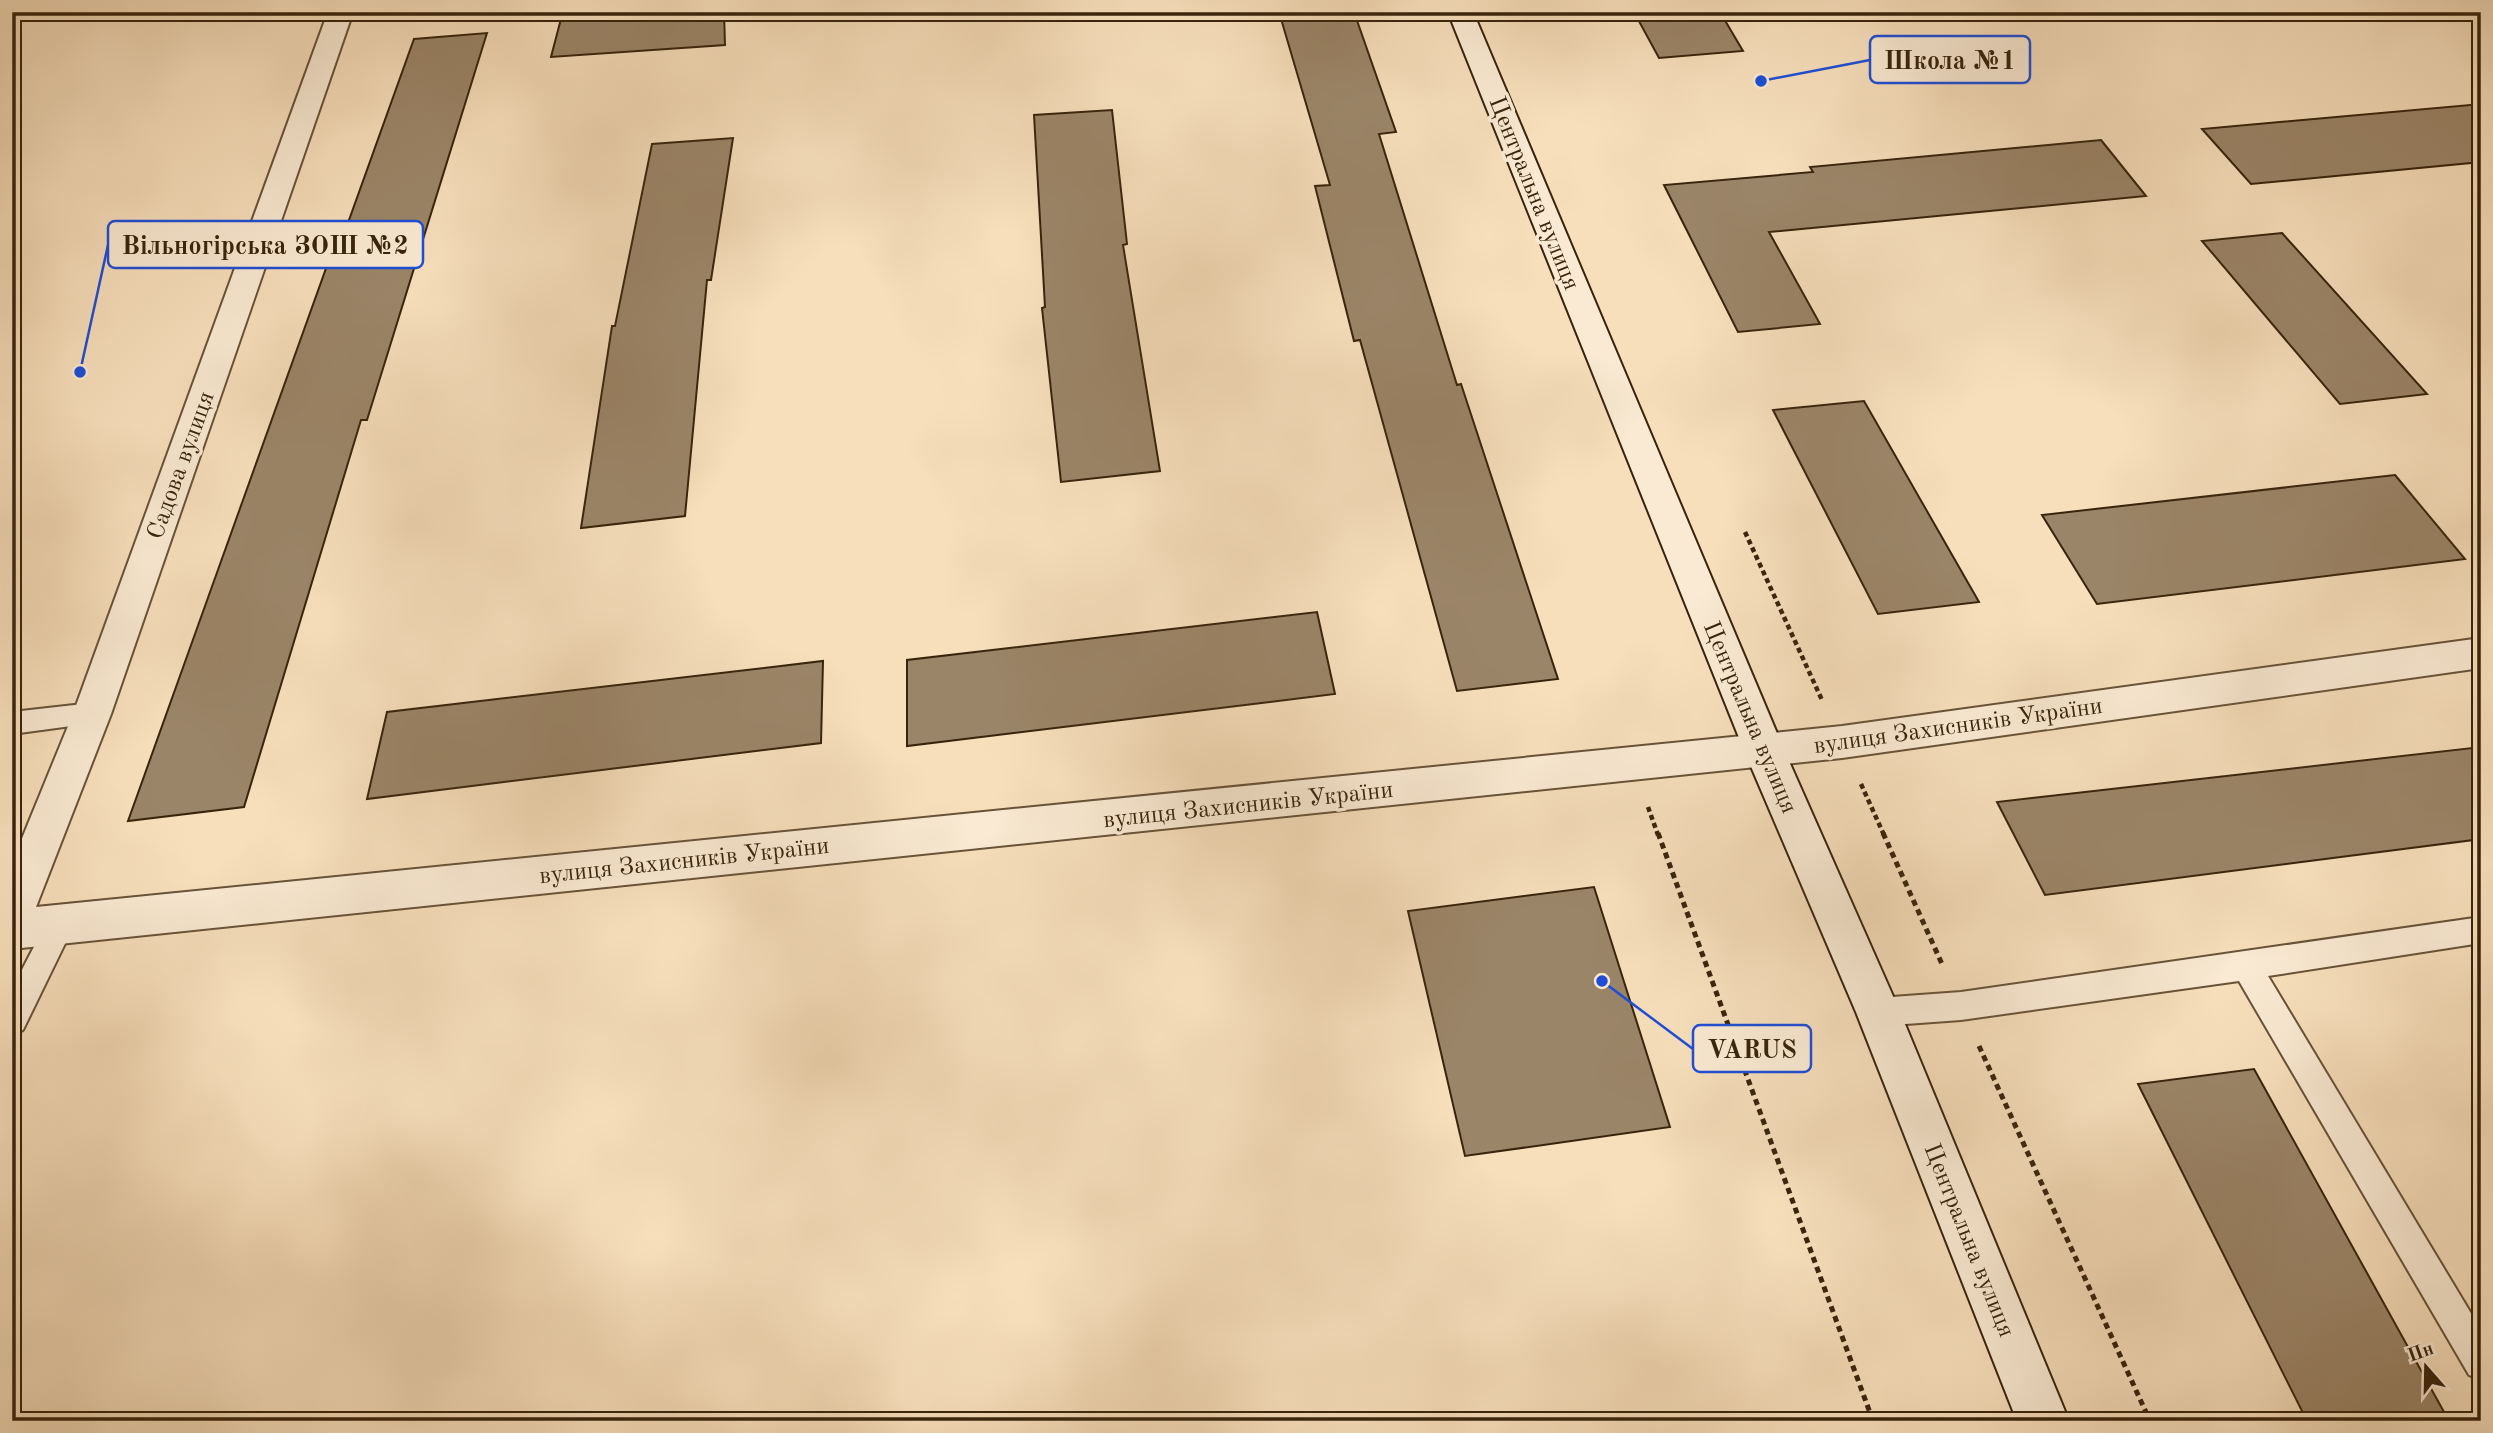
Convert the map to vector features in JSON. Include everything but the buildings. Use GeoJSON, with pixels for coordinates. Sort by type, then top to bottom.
{"type":"FeatureCollection","features":[{"type":"Feature","properties":{"kind":"street","name":"Садова вулиця"},"geometry":{"type":"LineString","coordinates":[[12,915],[92,714],[341,12]]}},
{"type":"Feature","properties":{"kind":"street","name":"Центральна вулиця"},"geometry":{"type":"LineString","coordinates":[[1460,12],[1764,750],[1878,1012],[2043,1421]]}},
{"type":"Feature","properties":{"kind":"street","name":"вулиця Захисників України"},"geometry":{"type":"LineString","coordinates":[[12,930],[61,922],[1842,742],[2481,653]]}},
{"type":"Feature","properties":{"kind":"lane"},"geometry":{"type":"LineString","coordinates":[[12,723],[92,714]]}},
{"type":"Feature","properties":{"kind":"lane"},"geometry":{"type":"LineString","coordinates":[[12,1020],[61,922]]}},
{"type":"Feature","properties":{"kind":"lane"},"geometry":{"type":"LineString","coordinates":[[1878,1012],[1961,1006],[2481,930]]}},
{"type":"Feature","properties":{"kind":"lane"},"geometry":{"type":"LineString","coordinates":[[2246,966],[2481,1363]]}},
{"type":"Feature","properties":{"kind":"path"},"geometry":{"type":"LineString","coordinates":[[1632,765],[1873,1421]]}},
{"type":"Feature","properties":{"kind":"place","name":"Школа №1"},"geometry":{"type":"Point","coordinates":[1761,81]}},
{"type":"Feature","properties":{"kind":"place","name":"Вільногірська ЗОШ №2"},"geometry":{"type":"Point","coordinates":[80,372]}},
{"type":"Feature","properties":{"kind":"place","name":"VARUS"},"geometry":{"type":"Point","coordinates":[1602,981]}}]}
